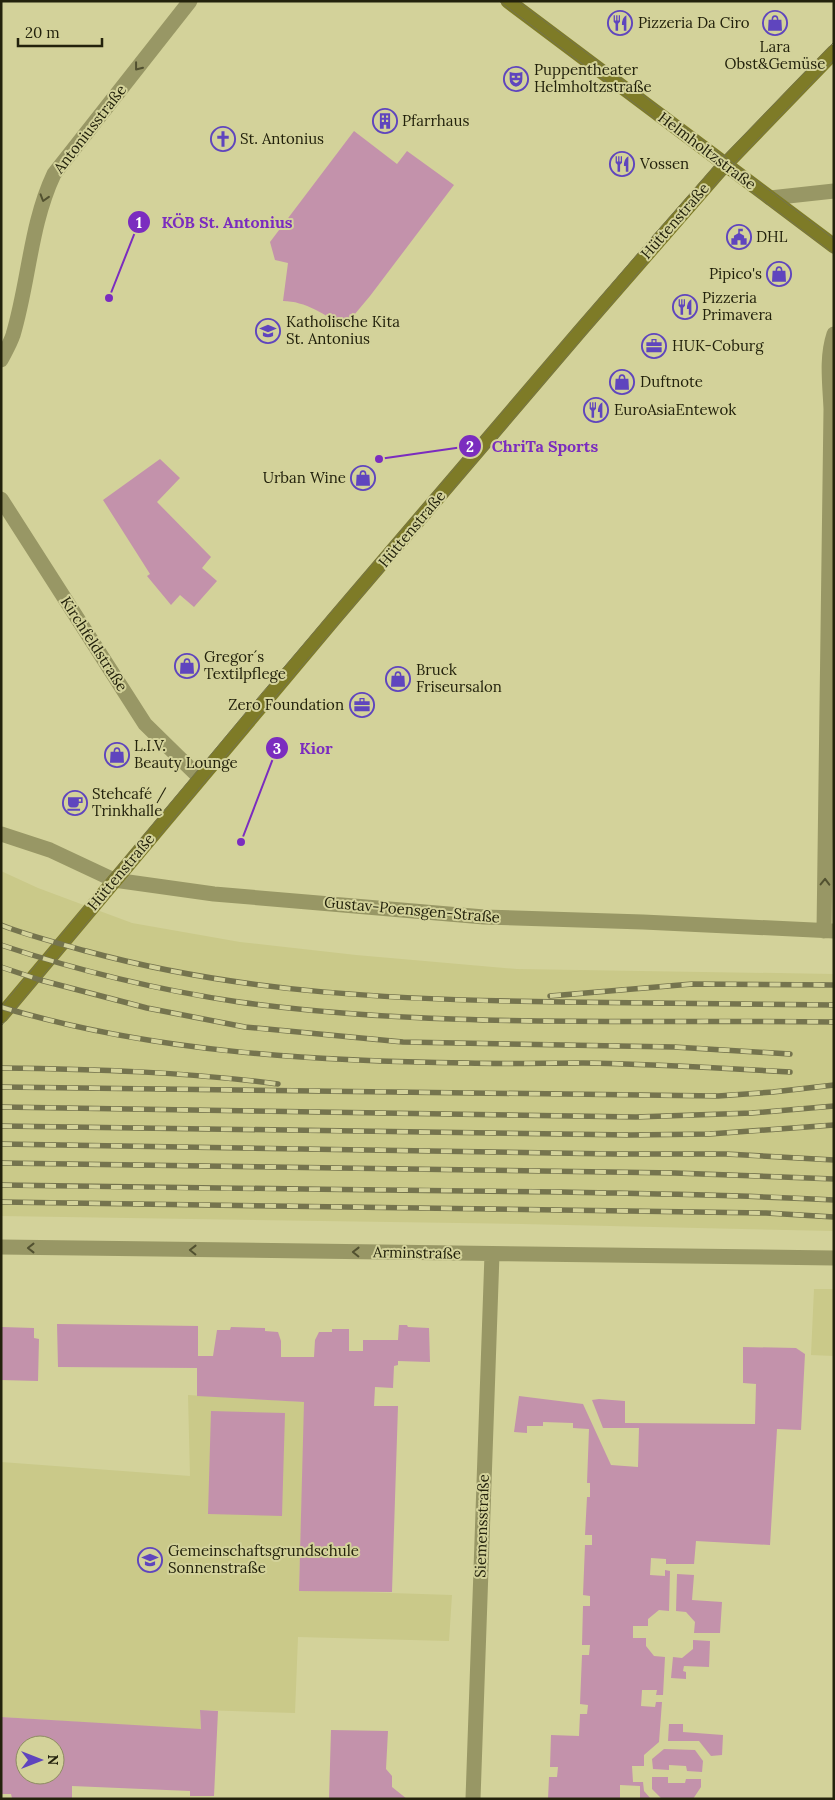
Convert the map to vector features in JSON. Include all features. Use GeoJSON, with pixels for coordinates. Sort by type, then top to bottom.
{"type":"FeatureCollection","features":[{"type":"Feature","properties":{"kind":"main road","name":"Helmholtzstraße"},"geometry":{"type":"LineString","coordinates":[[508,1],[834,246]]}},
{"type":"Feature","properties":{"kind":"main road","name":"Hüttenstraße"},"geometry":{"type":"LineString","coordinates":[[1,1016],[200,778],[580,331],[724,165],[834,52]]}},
{"type":"Feature","properties":{"kind":"street","name":"Antoniusstraße"},"geometry":{"type":"LineString","coordinates":[[1,360],[13,337],[37,223],[45,193],[54,174],[190,1]]}},
{"type":"Feature","properties":{"kind":"street"},"geometry":{"type":"LineString","coordinates":[[770,198],[834,190]]}},
{"type":"Feature","properties":{"kind":"street"},"geometry":{"type":"LineString","coordinates":[[829,931],[831,409],[828,361],[829,348],[834,334]]}},
{"type":"Feature","properties":{"kind":"street","name":"Kirchfeldstraße"},"geometry":{"type":"LineString","coordinates":[[1,500],[145,724],[200,778]]}},
{"type":"Feature","properties":{"kind":"street","name":"Gustav-Poensgen-Straße"},"geometry":{"type":"LineString","coordinates":[[1,834],[50,850],[114,880],[214,894],[484,917],[829,931]]}},
{"type":"Feature","properties":{"kind":"street","name":"Arminstraße"},"geometry":{"type":"LineString","coordinates":[[1,1248],[834,1258]]}},
{"type":"Feature","properties":{"kind":"street","name":"Siemensstraße"},"geometry":{"type":"LineString","coordinates":[[473,1799],[492,1254]]}},
{"type":"Feature","properties":{"kind":"shaded area"},"geometry":{"type":"Polygon","coordinates":[[[354,131],[397,164],[407,151],[454,185],[370,296],[344,327],[307,306],[283,301],[288,263],[275,260],[270,242],[354,131]]]}},
{"type":"Feature","properties":{"kind":"shaded area"},"geometry":{"type":"Polygon","coordinates":[[[160,459],[180,478],[157,502],[211,557],[202,568],[217,581],[194,607],[180,595],[171,605],[147,576],[150,574],[103,500],[160,459]]]}},
{"type":"Feature","properties":{"kind":"shaded area"},"geometry":{"type":"Polygon","coordinates":[[[1,871],[38,888],[132,923],[240,942],[356,955],[517,969],[834,974],[834,1231],[1,1216],[1,871]]]}},
{"type":"Feature","properties":{"kind":"shaded area"},"geometry":{"type":"Polygon","coordinates":[[[814,1289],[834,1289],[834,1356],[811,1355],[814,1289]]]}},
{"type":"Feature","properties":{"kind":"shaded area"},"geometry":{"type":"Polygon","coordinates":[[[57,1324],[198,1326],[198,1356],[213,1356],[217,1330],[230,1330],[231,1327],[265,1328],[265,1331],[278,1332],[281,1341],[281,1357],[314,1357],[315,1340],[319,1332],[332,1332],[332,1329],[349,1329],[349,1351],[363,1351],[363,1340],[398,1340],[399,1325],[429,1328],[430,1362],[398,1361],[398,1365],[394,1366],[393,1388],[375,1387],[374,1406],[398,1406],[392,1592],[299,1591],[304,1402],[197,1396],[197,1368],[58,1367],[57,1324]]]}},
{"type":"Feature","properties":{"kind":"shaded area"},"geometry":{"type":"Polygon","coordinates":[[[2,1327],[34,1328],[34,1338],[39,1339],[38,1381],[1,1380],[2,1327]]]}},
{"type":"Feature","properties":{"kind":"shaded area"},"geometry":{"type":"Polygon","coordinates":[[[743,1347],[796,1348],[805,1354],[801,1430],[777,1429],[770,1545],[696,1541],[694,1564],[666,1564],[666,1559],[651,1558],[650,1575],[665,1576],[665,1570],[670,1571],[669,1611],[659,1610],[648,1619],[648,1626],[633,1626],[633,1638],[646,1638],[646,1646],[654,1656],[665,1657],[663,1695],[656,1695],[657,1690],[642,1690],[641,1706],[655,1707],[656,1702],[662,1702],[659,1742],[644,1755],[644,1766],[632,1766],[633,1782],[643,1782],[644,1791],[651,1799],[640,1799],[640,1786],[620,1785],[620,1799],[548,1799],[549,1777],[557,1777],[558,1767],[550,1767],[551,1735],[579,1736],[580,1714],[587,1714],[588,1705],[580,1704],[582,1655],[589,1655],[590,1645],[582,1645],[583,1606],[590,1606],[590,1596],[583,1595],[585,1545],[592,1545],[592,1535],[585,1535],[587,1497],[590,1497],[590,1483],[587,1483],[589,1429],[573,1428],[573,1423],[543,1422],[543,1426],[527,1426],[527,1433],[514,1432],[519,1396],[583,1404],[611,1465],[638,1467],[639,1428],[603,1428],[592,1400],[625,1401],[625,1423],[755,1424],[756,1384],[743,1383],[743,1347]]]}},
{"type":"Feature","properties":{"kind":"shaded area","name":"Gemeinschaftsgrundschule Sonnenstraße"},"geometry":{"type":"Polygon","coordinates":[[[188,1395],[305,1402],[299,1590],[452,1595],[449,1641],[298,1637],[295,1713],[200,1710],[201,1730],[1,1717],[1,1462],[190,1476],[188,1395]]]}},
{"type":"Feature","properties":{"kind":"shaded area"},"geometry":{"type":"Polygon","coordinates":[[[211,1411],[285,1413],[282,1516],[208,1514],[211,1411]]]}},
{"type":"Feature","properties":{"kind":"shaded area"},"geometry":{"type":"Polygon","coordinates":[[[677,1574],[694,1575],[692,1600],[722,1602],[720,1633],[694,1633],[695,1622],[686,1612],[676,1611],[677,1574]]]}},
{"type":"Feature","properties":{"kind":"shaded area"},"geometry":{"type":"Polygon","coordinates":[[[693,1640],[710,1641],[709,1667],[684,1666],[683,1671],[686,1672],[686,1679],[671,1678],[673,1657],[682,1658],[693,1649],[693,1640]]]}},
{"type":"Feature","properties":{"kind":"shaded area"},"geometry":{"type":"Polygon","coordinates":[[[200,1710],[218,1711],[214,1796],[190,1796],[190,1791],[72,1786],[72,1798],[12,1798],[11,1794],[1,1794],[1,1717],[201,1729],[200,1710]]]}},
{"type":"Feature","properties":{"kind":"shaded area"},"geometry":{"type":"Polygon","coordinates":[[[669,1724],[683,1724],[683,1732],[723,1735],[722,1755],[711,1756],[699,1741],[668,1741],[669,1724]]]}},
{"type":"Feature","properties":{"kind":"shaded area"},"geometry":{"type":"Polygon","coordinates":[[[331,1730],[388,1731],[386,1769],[392,1776],[392,1787],[407,1799],[329,1799],[331,1730]]]}},
{"type":"Feature","properties":{"kind":"shaded area"},"geometry":{"type":"Polygon","coordinates":[[[664,1749],[695,1750],[703,1761],[702,1772],[687,1771],[686,1766],[669,1765],[669,1770],[653,1769],[652,1759],[664,1749]]]}},
{"type":"Feature","properties":{"kind":"shaded area"},"geometry":{"type":"Polygon","coordinates":[[[652,1777],[668,1777],[668,1783],[685,1783],[686,1779],[701,1779],[701,1787],[693,1799],[661,1798],[652,1789],[652,1777]]]}},
{"type":"Feature","properties":{"kind":"tram line"},"geometry":{"type":"LineString","coordinates":[[499,1],[834,254]]}},
{"type":"Feature","properties":{"kind":"tram line"},"geometry":{"type":"LineString","coordinates":[[518,1],[834,239]]}},
{"type":"Feature","properties":{"kind":"tram line"},"geometry":{"type":"LineString","coordinates":[[1,1007],[262,693],[652,237],[719,161],[834,42]]}},
{"type":"Feature","properties":{"kind":"tram line"},"geometry":{"type":"LineString","coordinates":[[1,1026],[272,701],[680,224],[734,164],[834,60]]}},
{"type":"Feature","properties":{"kind":"railway"},"geometry":{"type":"LineString","coordinates":[[1,925],[22,933],[86,951],[145,965],[204,977],[323,992],[502,1001],[834,1005]]}},
{"type":"Feature","properties":{"kind":"railway"},"geometry":{"type":"LineString","coordinates":[[1,945],[60,963],[149,986],[239,1002],[313,1010],[387,1016],[536,1021],[834,1022]]}},
{"type":"Feature","properties":{"kind":"railway"},"geometry":{"type":"LineString","coordinates":[[1,967],[40,980],[147,1008],[245,1027],[403,1042],[674,1047],[790,1054]]}},
{"type":"Feature","properties":{"kind":"railway"},"geometry":{"type":"LineString","coordinates":[[550,996],[692,984],[834,985]]}},
{"type":"Feature","properties":{"kind":"railway"},"geometry":{"type":"LineString","coordinates":[[1,1007],[58,1022],[174,1044],[291,1056],[408,1062],[635,1064],[790,1072]]}},
{"type":"Feature","properties":{"kind":"railway"},"geometry":{"type":"LineString","coordinates":[[1,1068],[140,1072],[278,1084]]}},
{"type":"Feature","properties":{"kind":"railway"},"geometry":{"type":"LineString","coordinates":[[1,1087],[718,1096],[834,1085]]}},
{"type":"Feature","properties":{"kind":"railway"},"geometry":{"type":"LineString","coordinates":[[1,1107],[636,1117],[752,1113],[834,1106]]}},
{"type":"Feature","properties":{"kind":"railway"},"geometry":{"type":"LineString","coordinates":[[1,1126],[630,1135],[710,1134],[834,1125]]}},
{"type":"Feature","properties":{"kind":"railway"},"geometry":{"type":"LineString","coordinates":[[1,1144],[614,1154],[726,1154],[834,1160]]}},
{"type":"Feature","properties":{"kind":"railway"},"geometry":{"type":"LineString","coordinates":[[1,1163],[675,1173],[834,1179]]}},
{"type":"Feature","properties":{"kind":"railway"},"geometry":{"type":"LineString","coordinates":[[1,1185],[562,1192],[834,1200]]}},
{"type":"Feature","properties":{"kind":"railway"},"geometry":{"type":"LineString","coordinates":[[1,1202],[766,1213],[834,1217]]}},
{"type":"Feature","properties":{"kind":"place","name":"Pizzeria Da Ciro"},"geometry":{"type":"Point","coordinates":[620,23]}},
{"type":"Feature","properties":{"kind":"place","name":"Lara Obst&Gemüse"},"geometry":{"type":"Point","coordinates":[775,23]}},
{"type":"Feature","properties":{"kind":"place","name":"Puppentheater Helmholtzstraße"},"geometry":{"type":"Point","coordinates":[516,79]}},
{"type":"Feature","properties":{"kind":"place","name":"Pfarrhaus"},"geometry":{"type":"Point","coordinates":[385,121]}},
{"type":"Feature","properties":{"kind":"place","name":"St. Antonius"},"geometry":{"type":"Point","coordinates":[223,139]}},
{"type":"Feature","properties":{"kind":"place","name":"Vossen"},"geometry":{"type":"Point","coordinates":[622,164]}},
{"type":"Feature","properties":{"kind":"place","name":"DHL"},"geometry":{"type":"Point","coordinates":[739,237]}},
{"type":"Feature","properties":{"kind":"place","name":"Pipico's"},"geometry":{"type":"Point","coordinates":[779,274]}},
{"type":"Feature","properties":{"kind":"place","name":"KÖB St. Antonius"},"geometry":{"type":"Point","coordinates":[109,298]}},
{"type":"Feature","properties":{"kind":"place","name":"Pizzeria Primavera"},"geometry":{"type":"Point","coordinates":[685,307]}},
{"type":"Feature","properties":{"kind":"place","name":"Katholische Kita St. Antonius"},"geometry":{"type":"Point","coordinates":[268,331]}},
{"type":"Feature","properties":{"kind":"place","name":"HUK-Coburg"},"geometry":{"type":"Point","coordinates":[654,346]}},
{"type":"Feature","properties":{"kind":"place","name":"Duftnote"},"geometry":{"type":"Point","coordinates":[622,382]}},
{"type":"Feature","properties":{"kind":"place","name":"EuroAsiaEntewok"},"geometry":{"type":"Point","coordinates":[596,410]}},
{"type":"Feature","properties":{"kind":"place","name":"ChriTa Sports"},"geometry":{"type":"Point","coordinates":[379,459]}},
{"type":"Feature","properties":{"kind":"place","name":"Urban Wine"},"geometry":{"type":"Point","coordinates":[363,478]}},
{"type":"Feature","properties":{"kind":"place","name":"Gregor´s Textilpflege"},"geometry":{"type":"Point","coordinates":[187,666]}},
{"type":"Feature","properties":{"kind":"place","name":"Bruck Friseursalon"},"geometry":{"type":"Point","coordinates":[398,679]}},
{"type":"Feature","properties":{"kind":"place","name":"Zero Foundation"},"geometry":{"type":"Point","coordinates":[362,705]}},
{"type":"Feature","properties":{"kind":"place","name":"L.I.V. Beauty Lounge"},"geometry":{"type":"Point","coordinates":[117,755]}},
{"type":"Feature","properties":{"kind":"place","name":"Stehcafé / Trinkhalle"},"geometry":{"type":"Point","coordinates":[75,803]}},
{"type":"Feature","properties":{"kind":"place","name":"Kior"},"geometry":{"type":"Point","coordinates":[241,842]}},
{"type":"Feature","properties":{"kind":"place","name":"Gemeinschaftsgrundschule Sonnenstraße"},"geometry":{"type":"Point","coordinates":[150,1560]}}]}
